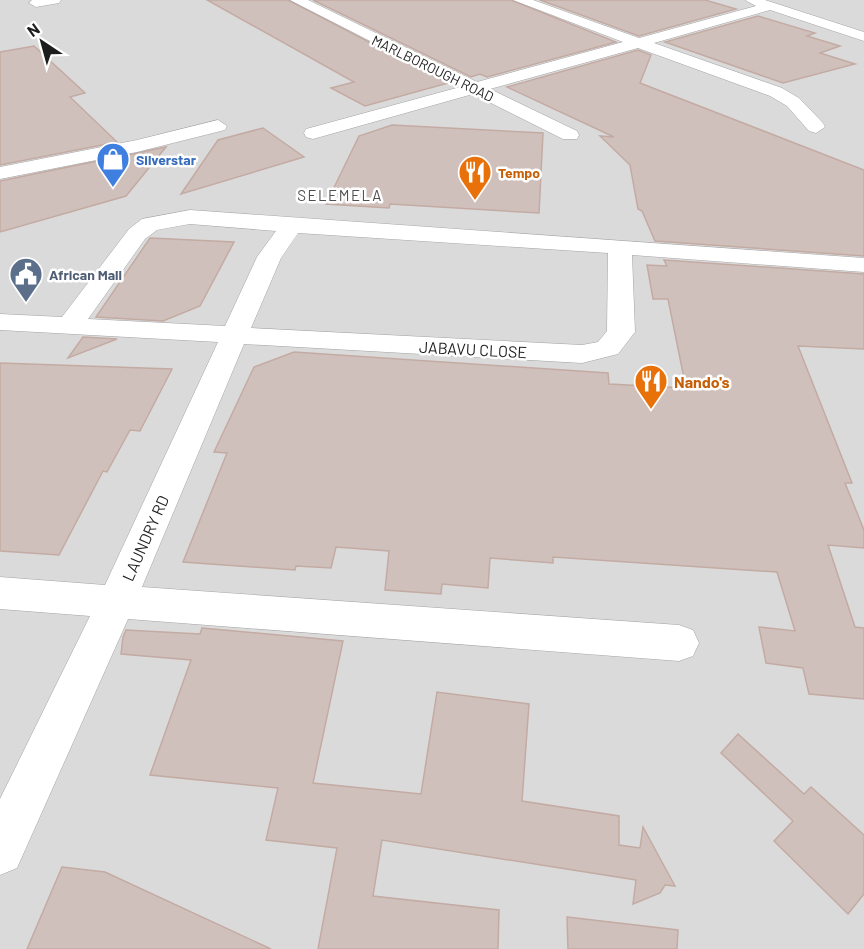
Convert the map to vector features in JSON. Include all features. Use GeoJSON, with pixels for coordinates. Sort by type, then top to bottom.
{"type":"FeatureCollection","features":[{"type":"Feature","properties":{"kind":"street"},"geometry":{"type":"LineString","coordinates":[[36,3],[54,0]]}},
{"type":"Feature","properties":{"kind":"street","name":"MARLBOROUGH ROAD"},"geometry":{"type":"LineString","coordinates":[[297,0],[570,135]]}},
{"type":"Feature","properties":{"kind":"street"},"geometry":{"type":"LineString","coordinates":[[520,0],[776,92],[793,102],[816,127]]}},
{"type":"Feature","properties":{"kind":"street"},"geometry":{"type":"LineString","coordinates":[[752,0],[864,37]]}},
{"type":"Feature","properties":{"kind":"street"},"geometry":{"type":"LineString","coordinates":[[313,134],[771,6]]}},
{"type":"Feature","properties":{"kind":"street"},"geometry":{"type":"LineString","coordinates":[[815,20],[844,16]]}},
{"type":"Feature","properties":{"kind":"street"},"geometry":{"type":"LineString","coordinates":[[0,173],[137,146],[218,126]]}},
{"type":"Feature","properties":{"kind":"street"},"geometry":{"type":"LineString","coordinates":[[68,327],[137,234],[150,224],[190,217],[864,265]]}},
{"type":"Feature","properties":{"kind":"street","name":"LAUNDRY RD"},"geometry":{"type":"LineString","coordinates":[[0,850],[116,603],[269,257],[292,226]]}},
{"type":"Feature","properties":{"kind":"street","name":"JABAVU CLOSE"},"geometry":{"type":"LineString","coordinates":[[0,322],[233,337],[582,354],[608,348],[621,332],[620,248]]}},
{"type":"Feature","properties":{"kind":"street"},"geometry":{"type":"LineString","coordinates":[[0,593],[680,643]]}},
{"type":"Feature","properties":{"kind":"shaded area"},"geometry":{"type":"Polygon","coordinates":[[[0,0],[864,0],[864,949],[0,949],[0,0]]]}},
{"type":"Feature","properties":{"kind":"building"},"geometry":{"type":"Polygon","coordinates":[[[207,0],[288,0],[448,83],[365,106],[331,88],[354,82],[207,0]]]}},
{"type":"Feature","properties":{"kind":"building"},"geometry":{"type":"Polygon","coordinates":[[[313,0],[511,0],[616,42],[487,77],[480,74],[471,77],[313,0]]]}},
{"type":"Feature","properties":{"kind":"building"},"geometry":{"type":"Polygon","coordinates":[[[540,0],[705,0],[736,9],[639,36],[540,0]]]}},
{"type":"Feature","properties":{"kind":"building"},"geometry":{"type":"Polygon","coordinates":[[[758,16],[815,33],[807,36],[840,46],[820,53],[855,64],[783,83],[665,42],[758,16]]]}},
{"type":"Feature","properties":{"kind":"building"},"geometry":{"type":"Polygon","coordinates":[[[34,46],[85,93],[70,97],[117,142],[0,165],[0,52],[34,46]]]}},
{"type":"Feature","properties":{"kind":"building"},"geometry":{"type":"Polygon","coordinates":[[[638,50],[651,55],[640,83],[864,170],[864,256],[655,241],[642,211],[638,209],[630,165],[600,136],[614,137],[507,87],[638,50]]]}},
{"type":"Feature","properties":{"kind":"building"},"geometry":{"type":"Polygon","coordinates":[[[392,125],[543,133],[539,213],[390,204],[389,208],[326,204],[359,136],[392,125]]]}},
{"type":"Feature","properties":{"kind":"building"},"geometry":{"type":"Polygon","coordinates":[[[263,128],[304,157],[181,194],[218,140],[263,128]]]}},
{"type":"Feature","properties":{"kind":"building"},"geometry":{"type":"Polygon","coordinates":[[[166,147],[126,196],[0,232],[0,181],[166,147]]]}},
{"type":"Feature","properties":{"kind":"building"},"geometry":{"type":"Polygon","coordinates":[[[150,238],[234,242],[200,306],[163,321],[96,317],[150,238]]]}},
{"type":"Feature","properties":{"kind":"building"},"geometry":{"type":"Polygon","coordinates":[[[664,260],[864,274],[864,349],[798,346],[852,483],[845,483],[864,530],[864,548],[828,545],[855,627],[864,628],[864,699],[809,694],[803,668],[766,663],[759,627],[795,631],[777,572],[553,557],[553,563],[490,558],[488,588],[442,584],[441,594],[385,590],[389,551],[336,547],[331,568],[296,566],[295,570],[183,562],[227,453],[214,452],[254,367],[294,352],[608,373],[609,384],[686,388],[668,299],[653,299],[647,265],[667,266],[664,260]]]}},
{"type":"Feature","properties":{"kind":"building"},"geometry":{"type":"Polygon","coordinates":[[[83,337],[117,339],[68,358],[83,337]]]}},
{"type":"Feature","properties":{"kind":"building"},"geometry":{"type":"Polygon","coordinates":[[[0,363],[172,369],[140,431],[130,430],[107,472],[103,471],[59,555],[0,551],[0,363]]]}},
{"type":"Feature","properties":{"kind":"building"},"geometry":{"type":"Polygon","coordinates":[[[202,628],[343,641],[313,783],[421,794],[437,692],[529,704],[522,801],[619,816],[619,845],[640,848],[643,827],[675,886],[665,885],[660,893],[633,904],[636,880],[382,840],[373,896],[499,910],[498,949],[318,949],[337,848],[266,840],[278,788],[150,775],[191,660],[121,654],[123,637],[126,630],[200,634],[202,628]]]}},
{"type":"Feature","properties":{"kind":"building"},"geometry":{"type":"Polygon","coordinates":[[[738,734],[804,794],[811,787],[864,835],[864,894],[848,914],[774,841],[793,821],[721,753],[738,734]]]}},
{"type":"Feature","properties":{"kind":"building"},"geometry":{"type":"Polygon","coordinates":[[[62,867],[105,872],[271,949],[27,949],[62,867]]]}},
{"type":"Feature","properties":{"kind":"building"},"geometry":{"type":"Polygon","coordinates":[[[567,917],[678,930],[677,949],[568,949],[567,917]]]}},
{"type":"Feature","properties":{"kind":"place","name":"Silverstar"},"geometry":{"type":"Point","coordinates":[113,188]}},
{"type":"Feature","properties":{"kind":"place","name":"Tempo"},"geometry":{"type":"Point","coordinates":[475,201]}},
{"type":"Feature","properties":{"kind":"place","name":"African Mall"},"geometry":{"type":"Point","coordinates":[26,303]}},
{"type":"Feature","properties":{"kind":"place","name":"Nando's"},"geometry":{"type":"Point","coordinates":[651,410]}},
{"type":"Feature","properties":{"kind":"district","name":"SELEMELA"},"geometry":{"type":"Point","coordinates":[340,195]}}]}
